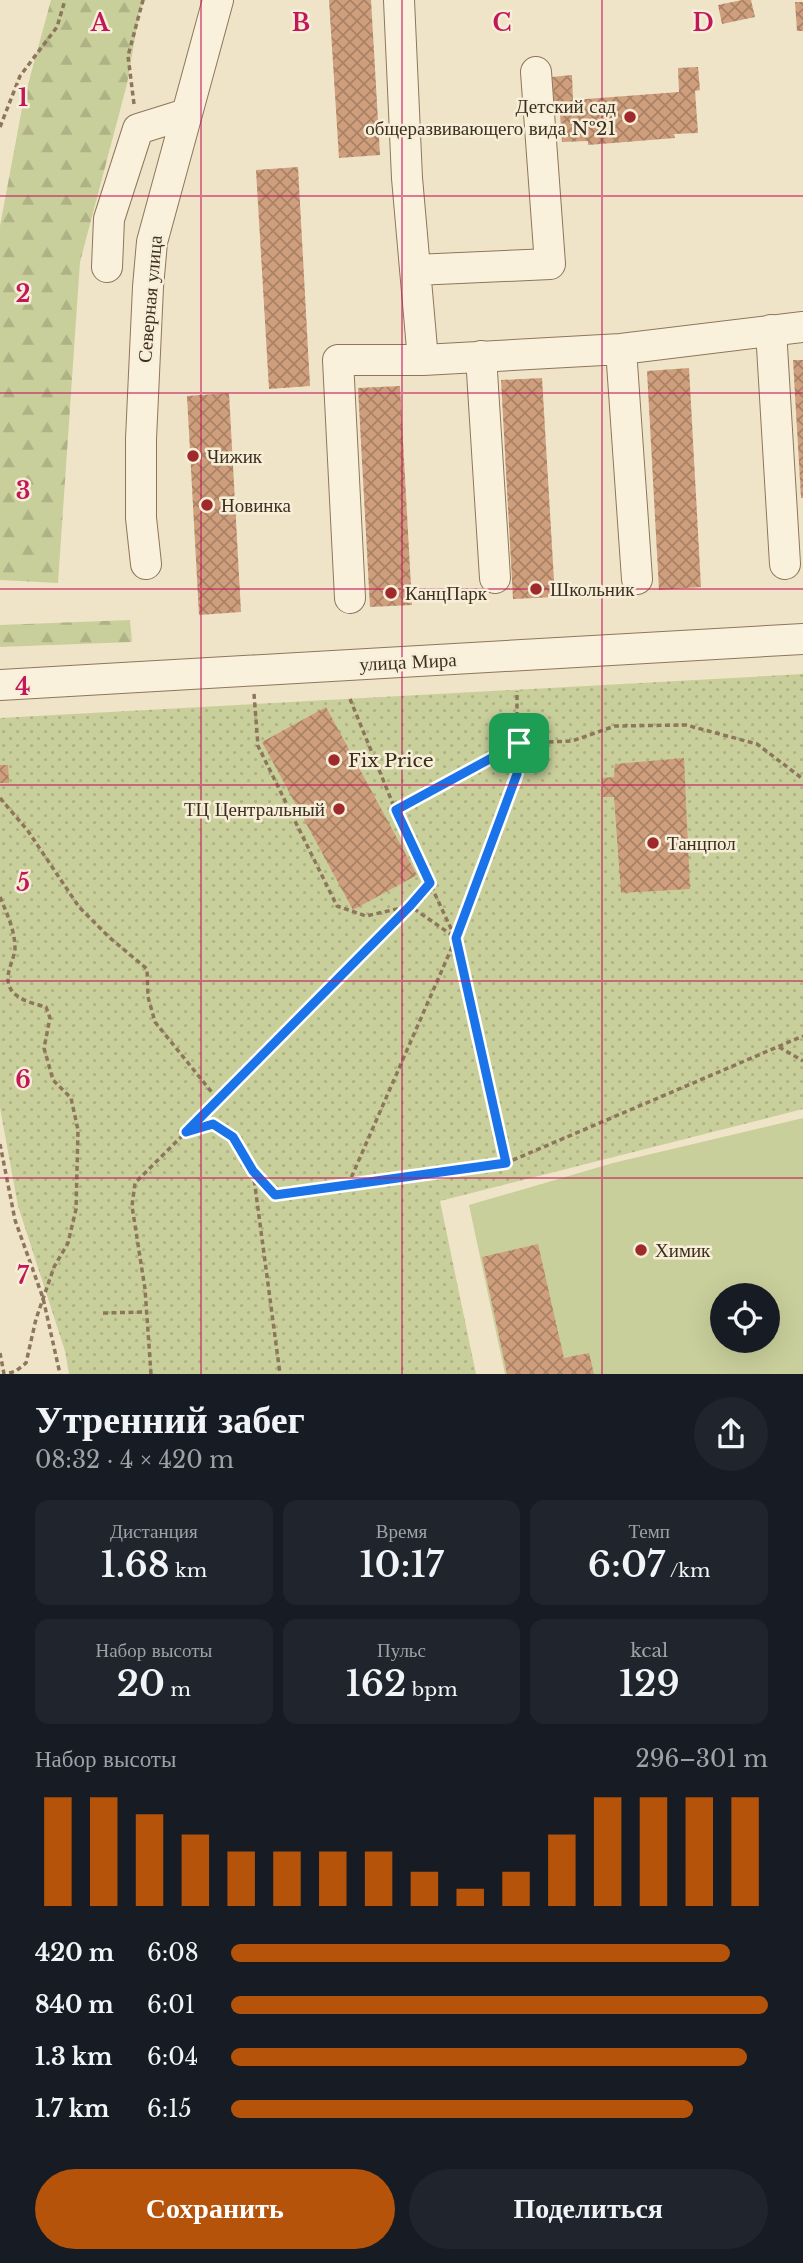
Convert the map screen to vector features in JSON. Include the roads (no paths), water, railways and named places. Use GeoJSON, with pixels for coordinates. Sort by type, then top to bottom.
{"type":"FeatureCollection","features":[{"type":"Feature","properties":{"kind":"street","name":"Северная улица"},"geometry":{"type":"LineString","coordinates":[[146,564],[141,518],[141,439],[152,242],[218,0]]}},
{"type":"Feature","properties":{"kind":"street"},"geometry":{"type":"LineString","coordinates":[[399,0],[407,178],[423,360]]}},
{"type":"Feature","properties":{"kind":"street"},"geometry":{"type":"LineString","coordinates":[[415,270],[550,264],[536,72]]}},
{"type":"Feature","properties":{"kind":"street"},"geometry":{"type":"LineString","coordinates":[[107,267],[109,219],[138,130],[187,114]]}},
{"type":"Feature","properties":{"kind":"street"},"geometry":{"type":"LineString","coordinates":[[350,598],[338,360],[423,360],[621,349],[803,327]]}},
{"type":"Feature","properties":{"kind":"street"},"geometry":{"type":"LineString","coordinates":[[771,330],[785,564]]}},
{"type":"Feature","properties":{"kind":"street"},"geometry":{"type":"LineString","coordinates":[[621,349],[637,579]]}},
{"type":"Feature","properties":{"kind":"street"},"geometry":{"type":"LineString","coordinates":[[481,356],[495,578]]}},
{"type":"Feature","properties":{"kind":"street","name":"улица Мира"},"geometry":{"type":"LineString","coordinates":[[7,685],[803,639]]}},
{"type":"Feature","properties":{"kind":"place","name":"Детский сад общеразвивающего вида №21"},"geometry":{"type":"Point","coordinates":[630,117]}},
{"type":"Feature","properties":{"kind":"place","name":"Чижик"},"geometry":{"type":"Point","coordinates":[193,456]}},
{"type":"Feature","properties":{"kind":"place","name":"Новинка"},"geometry":{"type":"Point","coordinates":[207,505]}},
{"type":"Feature","properties":{"kind":"place","name":"Школьник"},"geometry":{"type":"Point","coordinates":[536,589]}},
{"type":"Feature","properties":{"kind":"place","name":"КанцПарк"},"geometry":{"type":"Point","coordinates":[391,593]}},
{"type":"Feature","properties":{"kind":"place","name":"Fix Price"},"geometry":{"type":"Point","coordinates":[334,760]}},
{"type":"Feature","properties":{"kind":"place","name":"ТЦ Центральный"},"geometry":{"type":"Point","coordinates":[339,809]}},
{"type":"Feature","properties":{"kind":"place","name":"Танцпол"},"geometry":{"type":"Point","coordinates":[653,843]}},
{"type":"Feature","properties":{"kind":"place","name":"Химик"},"geometry":{"type":"Point","coordinates":[641,1250]}}]}
